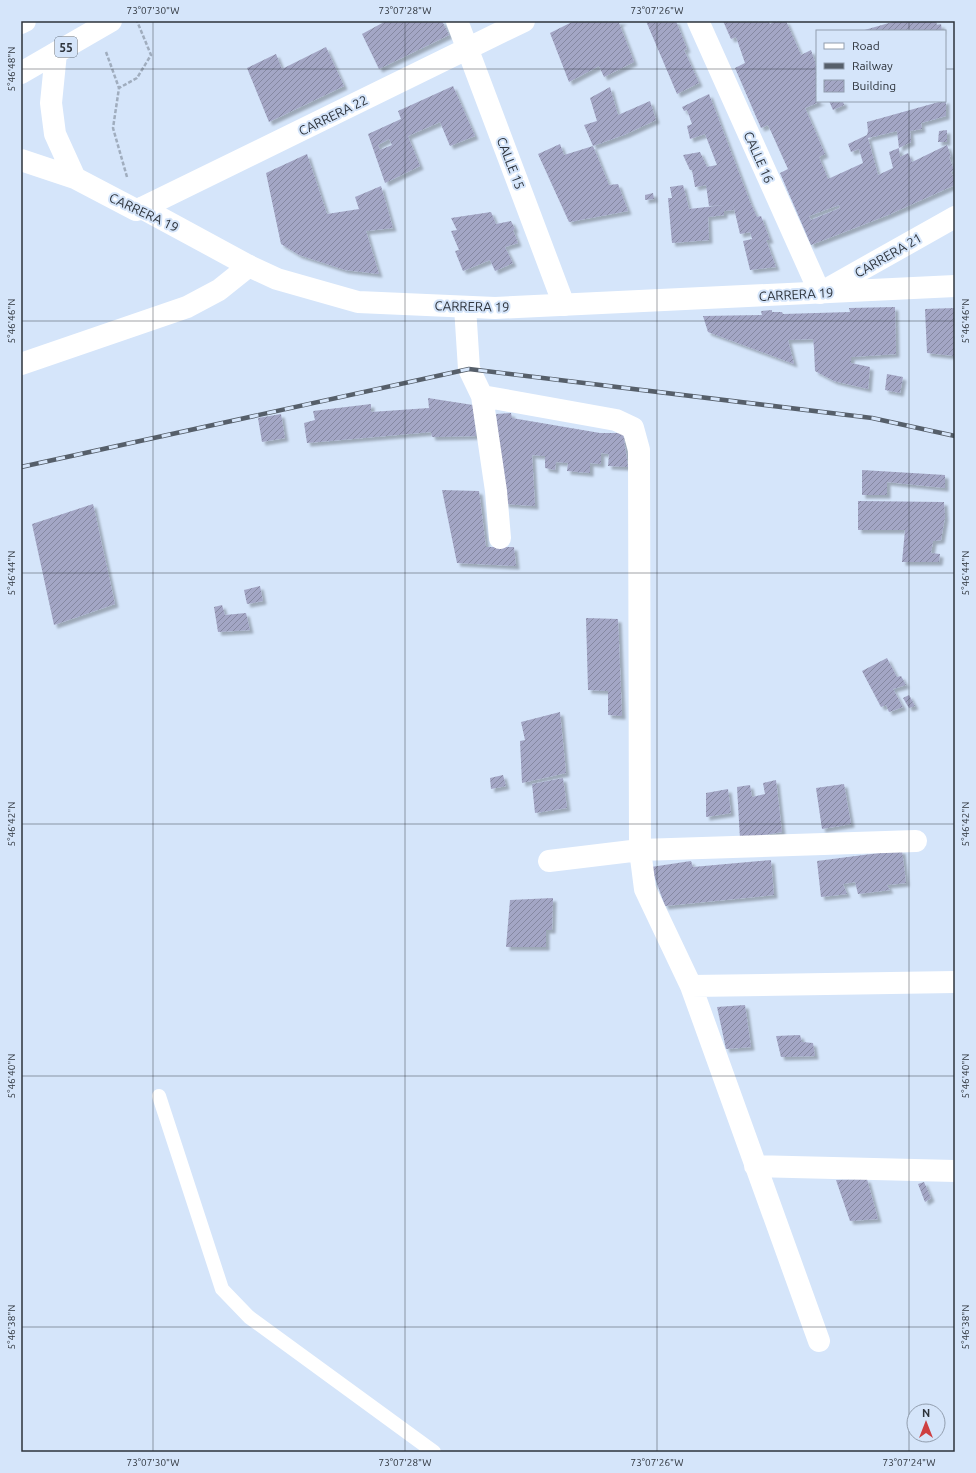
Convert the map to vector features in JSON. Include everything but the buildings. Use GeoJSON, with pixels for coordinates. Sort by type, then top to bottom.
{"type":"FeatureCollection","features":[{"type":"Feature","properties":{"kind":"main road"},"geometry":{"type":"LineString","coordinates":[[21,24],[25,21]]}},
{"type":"Feature","properties":{"kind":"main road","name":"CALLE 15"},"geometry":{"type":"LineString","coordinates":[[457,21],[564,305]]}},
{"type":"Feature","properties":{"kind":"main road","name":"CARRERA 22"},"geometry":{"type":"LineString","coordinates":[[139,209],[524,21]]}},
{"type":"Feature","properties":{"kind":"main road","name":"CALLE 16"},"geometry":{"type":"LineString","coordinates":[[698,21],[820,293]]}},
{"type":"Feature","properties":{"kind":"main road","name":"55"},"geometry":{"type":"LineString","coordinates":[[21,73],[104,25]]}},
{"type":"Feature","properties":{"kind":"main road"},"geometry":{"type":"LineString","coordinates":[[56,53],[51,103],[55,134],[75,178]]}},
{"type":"Feature","properties":{"kind":"main road","name":"CARRERA 19"},"geometry":{"type":"LineString","coordinates":[[21,160],[75,178],[277,279],[358,302],[495,308],[955,286]]}},
{"type":"Feature","properties":{"kind":"main road","name":"CARRERA 21"},"geometry":{"type":"LineString","coordinates":[[820,293],[955,217]]}},
{"type":"Feature","properties":{"kind":"main road"},"geometry":{"type":"LineString","coordinates":[[21,364],[187,307],[219,290],[249,266]]}},
{"type":"Feature","properties":{"kind":"main road"},"geometry":{"type":"LineString","coordinates":[[465,307],[469,369],[482,396],[496,491],[500,538]]}},
{"type":"Feature","properties":{"kind":"main road"},"geometry":{"type":"LineString","coordinates":[[482,396],[616,420],[633,428],[639,450],[640,850],[645,890],[691,986],[818,1341]]}},
{"type":"Feature","properties":{"kind":"main road"},"geometry":{"type":"LineString","coordinates":[[549,861],[640,850],[916,841]]}},
{"type":"Feature","properties":{"kind":"main road"},"geometry":{"type":"LineString","coordinates":[[691,986],[955,982]]}},
{"type":"Feature","properties":{"kind":"main road"},"geometry":{"type":"LineString","coordinates":[[756,1166],[955,1171]]}},
{"type":"Feature","properties":{"kind":"lane"},"geometry":{"type":"LineString","coordinates":[[159,1096],[222,1289],[249,1317],[434,1452]]}},
{"type":"Feature","properties":{"kind":"path"},"geometry":{"type":"LineString","coordinates":[[119,88],[137,78],[151,55],[136,21]]}},
{"type":"Feature","properties":{"kind":"path"},"geometry":{"type":"LineString","coordinates":[[104,25],[119,88],[113,128],[139,209]]}},
{"type":"Feature","properties":{"kind":"railway"},"geometry":{"type":"LineString","coordinates":[[21,467],[469,369],[872,418],[955,436]]}}]}
